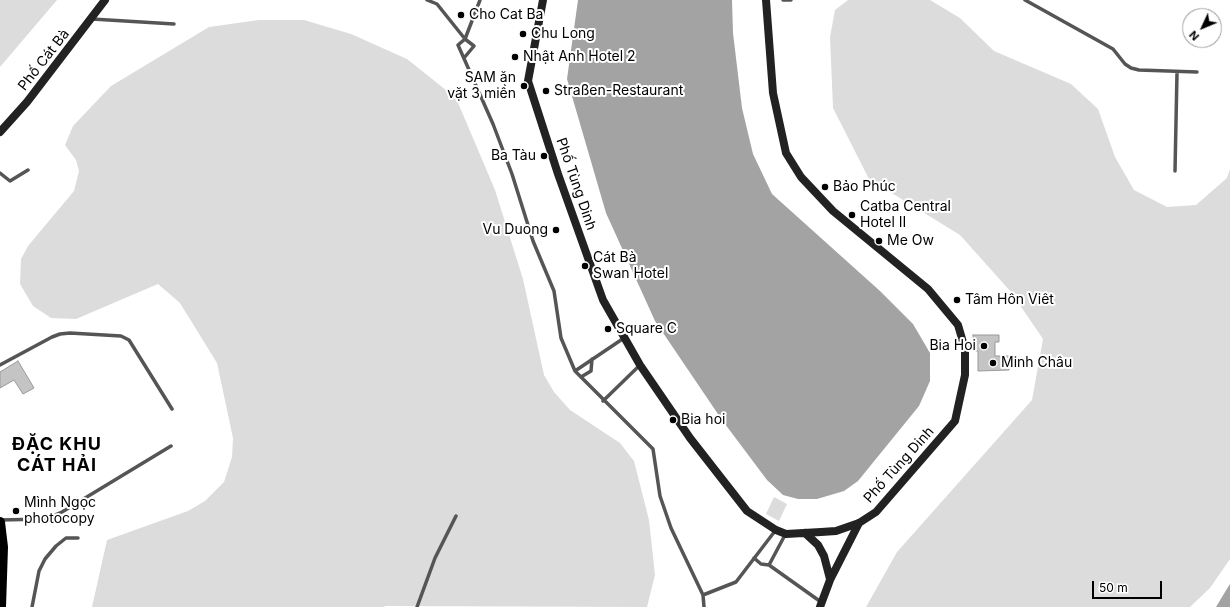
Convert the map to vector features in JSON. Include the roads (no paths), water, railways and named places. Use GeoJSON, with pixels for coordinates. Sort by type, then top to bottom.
{"type":"FeatureCollection","features":[{"type":"Feature","properties":{"kind":"main road","name":"Phố Cát Bà"},"geometry":{"type":"LineString","coordinates":[[0,132],[27,102],[105,0]]}},
{"type":"Feature","properties":{"kind":"main road","name":"Phố Tùng Dinh"},"geometry":{"type":"LineString","coordinates":[[543,0],[528,81],[558,174],[603,300],[640,365],[690,438],[747,511],[776,530],[786,534],[805,534],[836,530],[859,523],[876,512],[955,421],[965,375],[965,350],[958,325],[928,289],[834,211],[801,177],[786,153],[773,93],[766,0]]}},
{"type":"Feature","properties":{"kind":"main road"},"geometry":{"type":"LineString","coordinates":[[0,521],[3,547],[1,607]]}},
{"type":"Feature","properties":{"kind":"main road"},"geometry":{"type":"LineString","coordinates":[[821,605],[830,580],[859,523]]}},
{"type":"Feature","properties":{"kind":"main road"},"geometry":{"type":"LineString","coordinates":[[805,534],[818,545],[824,556],[830,580]]}},
{"type":"Feature","properties":{"kind":"lane"},"geometry":{"type":"LineString","coordinates":[[427,0],[438,4],[465,39],[474,46],[464,58]]}},
{"type":"Feature","properties":{"kind":"lane"},"geometry":{"type":"LineString","coordinates":[[480,0],[465,39],[458,45],[493,124],[512,174],[533,241],[554,291],[561,338],[575,371],[603,401],[653,449],[660,496],[671,528],[703,595],[704,607]]}},
{"type":"Feature","properties":{"kind":"lane"},"geometry":{"type":"LineString","coordinates":[[783,0],[791,0]]}},
{"type":"Feature","properties":{"kind":"lane"},"geometry":{"type":"LineString","coordinates":[[1025,0],[1113,48],[1125,64],[1131,68],[1177,73],[1197,72]]}},
{"type":"Feature","properties":{"kind":"lane"},"geometry":{"type":"LineString","coordinates":[[92,18],[174,24]]}},
{"type":"Feature","properties":{"kind":"lane"},"geometry":{"type":"LineString","coordinates":[[1175,171],[1177,73]]}},
{"type":"Feature","properties":{"kind":"lane"},"geometry":{"type":"LineString","coordinates":[[0,173],[10,181],[28,170]]}},
{"type":"Feature","properties":{"kind":"lane"},"geometry":{"type":"LineString","coordinates":[[0,365],[48,338],[60,334],[70,333],[121,336],[129,340],[172,409]]}},
{"type":"Feature","properties":{"kind":"lane"},"geometry":{"type":"LineString","coordinates":[[575,371],[624,338]]}},
{"type":"Feature","properties":{"kind":"lane"},"geometry":{"type":"LineString","coordinates":[[581,377],[591,371],[592,359]]}},
{"type":"Feature","properties":{"kind":"lane"},"geometry":{"type":"LineString","coordinates":[[603,401],[640,365]]}},
{"type":"Feature","properties":{"kind":"lane"},"geometry":{"type":"LineString","coordinates":[[0,521],[45,519],[62,512],[171,446]]}},
{"type":"Feature","properties":{"kind":"lane"},"geometry":{"type":"LineString","coordinates":[[417,607],[435,558],[456,516]]}},
{"type":"Feature","properties":{"kind":"lane"},"geometry":{"type":"LineString","coordinates":[[703,595],[736,582],[776,530]]}},
{"type":"Feature","properties":{"kind":"lane"},"geometry":{"type":"LineString","coordinates":[[769,564],[786,534]]}},
{"type":"Feature","properties":{"kind":"lane"},"geometry":{"type":"LineString","coordinates":[[32,607],[39,571],[45,559],[56,546],[66,538],[78,538]]}},
{"type":"Feature","properties":{"kind":"lane"},"geometry":{"type":"LineString","coordinates":[[754,558],[760,564],[769,564],[821,605]]}},
{"type":"Feature","properties":{"kind":"place","name":"Cho Cat Ba"},"geometry":{"type":"Point","coordinates":[461,15]}},
{"type":"Feature","properties":{"kind":"place","name":"Chu Long"},"geometry":{"type":"Point","coordinates":[523,34]}},
{"type":"Feature","properties":{"kind":"place","name":"Nhật Anh Hotel 2"},"geometry":{"type":"Point","coordinates":[515,57]}},
{"type":"Feature","properties":{"kind":"place","name":"SAM ăn vặt 3 miền"},"geometry":{"type":"Point","coordinates":[524,86]}},
{"type":"Feature","properties":{"kind":"place","name":"Straßen-Restaurant"},"geometry":{"type":"Point","coordinates":[546,91]}},
{"type":"Feature","properties":{"kind":"place","name":"Ba Tàu"},"geometry":{"type":"Point","coordinates":[544,156]}},
{"type":"Feature","properties":{"kind":"place","name":"Bảo Phúc"},"geometry":{"type":"Point","coordinates":[825,187]}},
{"type":"Feature","properties":{"kind":"place","name":"Catba Central Hotel II"},"geometry":{"type":"Point","coordinates":[852,215]}},
{"type":"Feature","properties":{"kind":"place","name":"Vu Duong"},"geometry":{"type":"Point","coordinates":[556,230]}},
{"type":"Feature","properties":{"kind":"place","name":"Me Ow"},"geometry":{"type":"Point","coordinates":[879,241]}},
{"type":"Feature","properties":{"kind":"place","name":"Cát Bà Swan Hotel"},"geometry":{"type":"Point","coordinates":[585,266]}},
{"type":"Feature","properties":{"kind":"place","name":"Tâm Hôn Viêt"},"geometry":{"type":"Point","coordinates":[957,300]}},
{"type":"Feature","properties":{"kind":"place","name":"Square C"},"geometry":{"type":"Point","coordinates":[608,329]}},
{"type":"Feature","properties":{"kind":"place","name":"Bia Hoi"},"geometry":{"type":"Point","coordinates":[984,346]}},
{"type":"Feature","properties":{"kind":"place","name":"Minh Châu"},"geometry":{"type":"Point","coordinates":[993,363]}},
{"type":"Feature","properties":{"kind":"place","name":"Bia hoi"},"geometry":{"type":"Point","coordinates":[673,420]}},
{"type":"Feature","properties":{"kind":"place","name":"Mình Ngọc photocopy"},"geometry":{"type":"Point","coordinates":[16,511]}},
{"type":"Feature","properties":{"kind":"district","name":"ĐẶC KHU CÁT HẢI"},"geometry":{"type":"Point","coordinates":[57,455]}}]}
